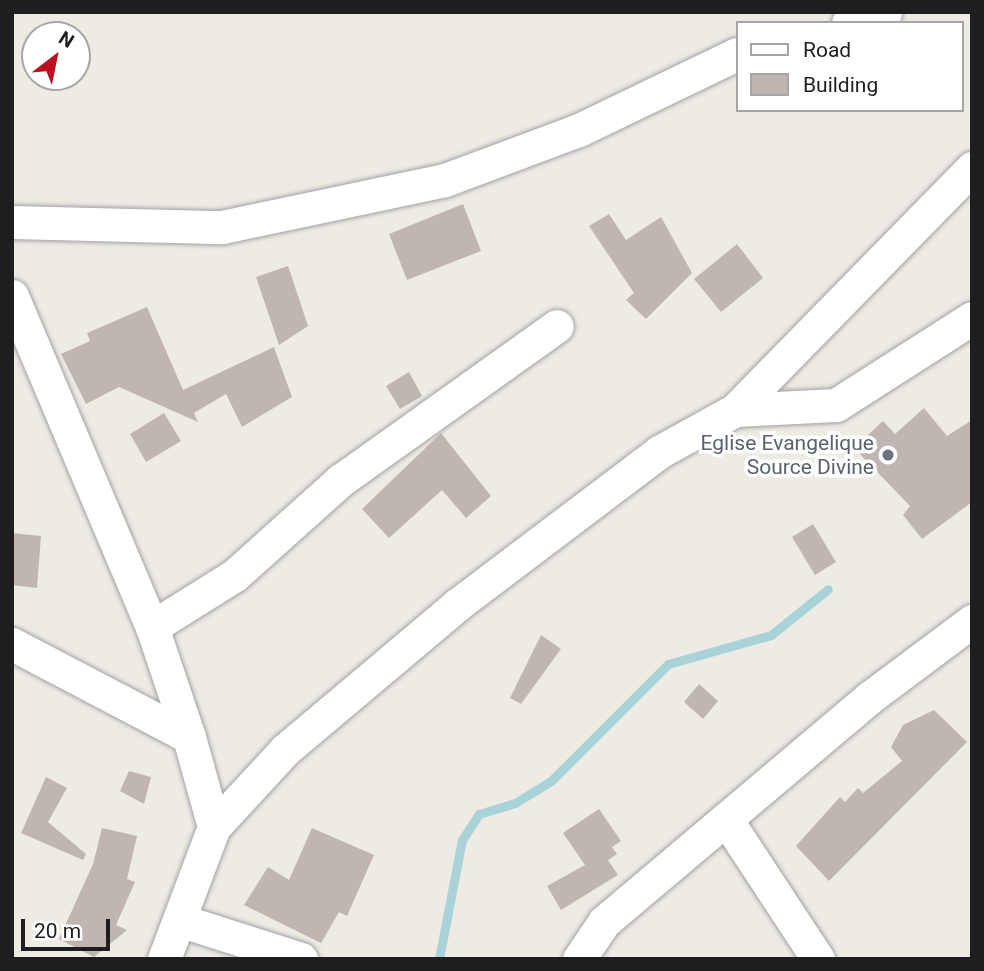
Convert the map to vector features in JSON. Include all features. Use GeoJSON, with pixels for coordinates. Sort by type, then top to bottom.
{"type":"FeatureCollection","features":[{"type":"Feature","properties":{"kind":"street"},"geometry":{"type":"LineString","coordinates":[[855,21],[886,12]]}},
{"type":"Feature","properties":{"kind":"street"},"geometry":{"type":"LineString","coordinates":[[12,222],[222,227],[445,180],[579,130],[736,54]]}},
{"type":"Feature","properties":{"kind":"street"},"geometry":{"type":"LineString","coordinates":[[164,959],[182,920],[214,827],[285,750],[457,605],[659,452],[735,410],[972,168]]}},
{"type":"Feature","properties":{"kind":"street"},"geometry":{"type":"LineString","coordinates":[[12,296],[152,627],[189,737],[214,827]]}},
{"type":"Feature","properties":{"kind":"street"},"geometry":{"type":"LineString","coordinates":[[735,410],[836,405],[972,318]]}},
{"type":"Feature","properties":{"kind":"street"},"geometry":{"type":"LineString","coordinates":[[152,627],[235,575],[341,480],[557,326]]}},
{"type":"Feature","properties":{"kind":"street"},"geometry":{"type":"LineString","coordinates":[[579,959],[604,922],[869,698],[972,621]]}},
{"type":"Feature","properties":{"kind":"street"},"geometry":{"type":"LineString","coordinates":[[12,645],[189,737]]}},
{"type":"Feature","properties":{"kind":"street"},"geometry":{"type":"LineString","coordinates":[[726,819],[818,959]]}},
{"type":"Feature","properties":{"kind":"street"},"geometry":{"type":"LineString","coordinates":[[182,920],[301,959]]}},
{"type":"Feature","properties":{"kind":"building"},"geometry":{"type":"Polygon","coordinates":[[[463,204],[481,251],[407,280],[389,234],[463,204]]]}},
{"type":"Feature","properties":{"kind":"building"},"geometry":{"type":"Polygon","coordinates":[[[609,214],[626,240],[661,217],[692,273],[646,319],[626,300],[634,293],[589,226],[609,214]]]}},
{"type":"Feature","properties":{"kind":"building"},"geometry":{"type":"Polygon","coordinates":[[[737,244],[763,278],[721,312],[694,279],[737,244]]]}},
{"type":"Feature","properties":{"kind":"building"},"geometry":{"type":"Polygon","coordinates":[[[288,266],[308,326],[279,345],[256,277],[288,266]]]}},
{"type":"Feature","properties":{"kind":"building"},"geometry":{"type":"Polygon","coordinates":[[[147,307],[183,390],[274,347],[292,397],[242,427],[226,394],[194,413],[198,422],[119,387],[86,404],[61,354],[90,341],[87,333],[147,307]]]}},
{"type":"Feature","properties":{"kind":"building"},"geometry":{"type":"Polygon","coordinates":[[[409,372],[422,396],[400,409],[386,386],[409,372]]]}},
{"type":"Feature","properties":{"kind":"building"},"geometry":{"type":"Polygon","coordinates":[[[924,408],[947,436],[972,420],[972,502],[922,539],[903,515],[910,506],[854,448],[883,421],[895,434],[924,408]]]}},
{"type":"Feature","properties":{"kind":"building"},"geometry":{"type":"Polygon","coordinates":[[[164,413],[181,441],[146,462],[130,434],[164,413]]]}},
{"type":"Feature","properties":{"kind":"building"},"geometry":{"type":"Polygon","coordinates":[[[441,433],[491,496],[466,518],[442,490],[389,538],[362,509],[441,433]]]}},
{"type":"Feature","properties":{"kind":"building"},"geometry":{"type":"Polygon","coordinates":[[[813,524],[836,562],[815,575],[792,537],[813,524]]]}},
{"type":"Feature","properties":{"kind":"building"},"geometry":{"type":"Polygon","coordinates":[[[12,533],[41,536],[37,588],[12,585],[12,533]]]}},
{"type":"Feature","properties":{"kind":"building"},"geometry":{"type":"Polygon","coordinates":[[[541,635],[561,649],[521,704],[510,698],[541,635]]]}},
{"type":"Feature","properties":{"kind":"building"},"geometry":{"type":"Polygon","coordinates":[[[699,684],[718,701],[703,719],[684,702],[699,684]]]}},
{"type":"Feature","properties":{"kind":"building"},"geometry":{"type":"Polygon","coordinates":[[[934,710],[967,742],[829,881],[796,846],[840,797],[845,802],[858,788],[863,793],[902,761],[891,747],[903,725],[934,710]]]}},
{"type":"Feature","properties":{"kind":"building"},"geometry":{"type":"Polygon","coordinates":[[[129,771],[151,777],[144,804],[120,791],[129,771]]]}},
{"type":"Feature","properties":{"kind":"building"},"geometry":{"type":"Polygon","coordinates":[[[46,777],[67,788],[48,822],[86,854],[83,860],[21,833],[46,777]]]}},
{"type":"Feature","properties":{"kind":"building"},"geometry":{"type":"Polygon","coordinates":[[[599,809],[621,841],[612,847],[617,854],[608,860],[618,875],[561,910],[547,886],[585,865],[563,833],[599,809]]]}},
{"type":"Feature","properties":{"kind":"building"},"geometry":{"type":"Polygon","coordinates":[[[102,828],[137,836],[127,879],[135,882],[116,925],[127,930],[94,957],[59,939],[93,864],[102,828]]]}},
{"type":"Feature","properties":{"kind":"building"},"geometry":{"type":"Polygon","coordinates":[[[312,828],[374,855],[347,916],[339,912],[321,943],[244,905],[268,867],[289,880],[312,828]]]}},
{"type":"Feature","properties":{"kind":"waterway"},"geometry":{"type":"LineString","coordinates":[[439,959],[462,840],[479,814],[515,803],[551,781],[668,664],[771,635],[828,589]]}},
{"type":"Feature","properties":{"kind":"place","name":"Eglise Evangelique Source Divine"},"geometry":{"type":"Point","coordinates":[888,455]}}]}
